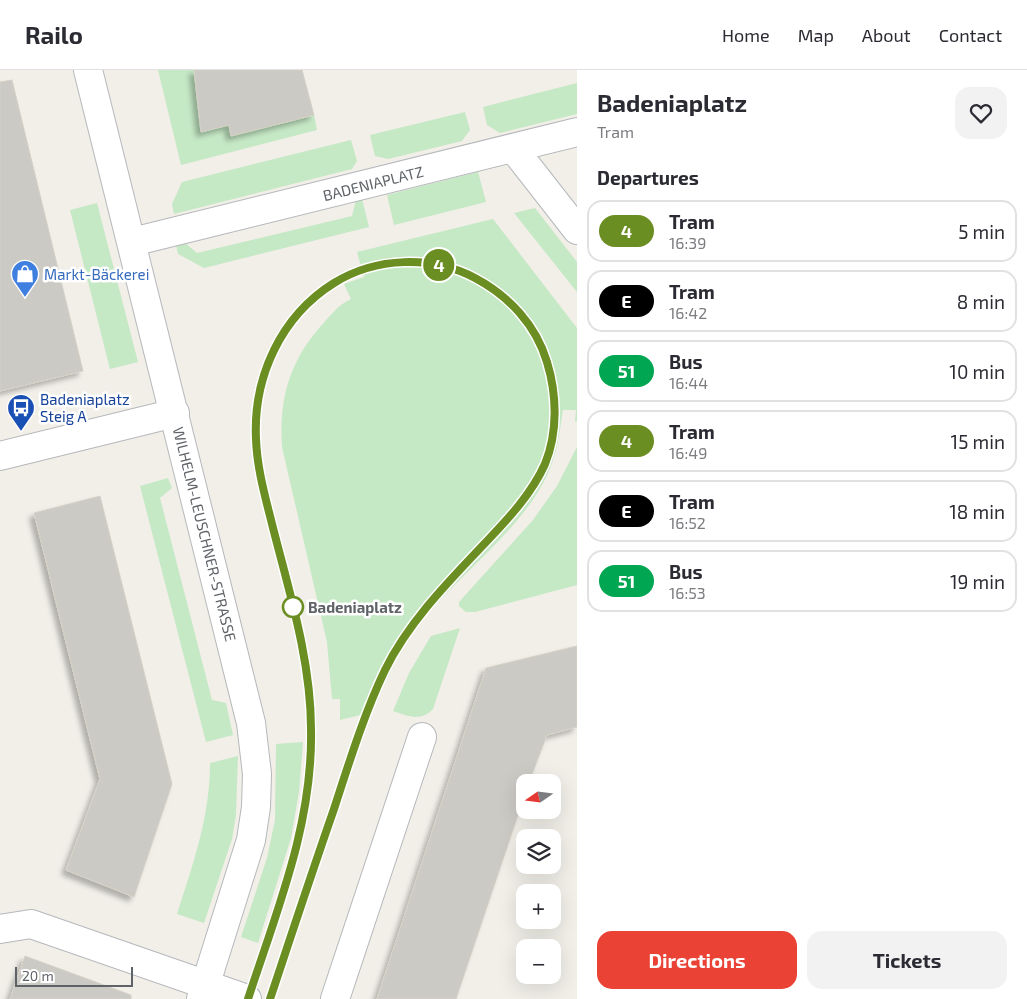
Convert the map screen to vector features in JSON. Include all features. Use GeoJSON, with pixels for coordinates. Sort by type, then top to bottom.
{"type":"FeatureCollection","features":[{"type":"Feature","properties":{"kind":"street","name":"WILHELM-LEUSCHNER-STRASSE"},"geometry":{"type":"LineString","coordinates":[[88,70],[251,723],[257,774],[256,807],[251,840],[203,992]]}},
{"type":"Feature","properties":{"kind":"street","name":"BADENIAPLATZ"},"geometry":{"type":"LineString","coordinates":[[132,242],[577,132]]}},
{"type":"Feature","properties":{"kind":"street"},"geometry":{"type":"LineString","coordinates":[[513,148],[577,230]]}},
{"type":"Feature","properties":{"kind":"street"},"geometry":{"type":"LineString","coordinates":[[0,456],[175,413]]}},
{"type":"Feature","properties":{"kind":"street"},"geometry":{"type":"LineString","coordinates":[[335,999],[422,737]]}},
{"type":"Feature","properties":{"kind":"street"},"geometry":{"type":"LineString","coordinates":[[0,929],[30,924],[203,992],[247,999]]}},
{"type":"Feature","properties":{"kind":"green space"},"geometry":{"type":"Polygon","coordinates":[[[158,70],[194,70],[201,132],[229,125],[231,135],[314,115],[317,130],[181,165],[158,70]]]}},
{"type":"Feature","properties":{"kind":"green space"},"geometry":{"type":"Polygon","coordinates":[[[577,83],[577,114],[500,133],[487,125],[483,107],[577,83]]]}},
{"type":"Feature","properties":{"kind":"green space"},"geometry":{"type":"Polygon","coordinates":[[[465,112],[470,130],[462,141],[388,159],[375,156],[370,135],[465,112]]]}},
{"type":"Feature","properties":{"kind":"green space"},"geometry":{"type":"Polygon","coordinates":[[[351,140],[357,161],[352,169],[174,214],[172,204],[182,182],[351,140]]]}},
{"type":"Feature","properties":{"kind":"green space"},"geometry":{"type":"Polygon","coordinates":[[[478,172],[486,202],[394,225],[387,195],[478,172]]]}},
{"type":"Feature","properties":{"kind":"green space"},"geometry":{"type":"Polygon","coordinates":[[[362,199],[369,227],[204,268],[178,254],[176,245],[185,243],[197,253],[352,216],[356,200],[362,199]]]}},
{"type":"Feature","properties":{"kind":"green space"},"geometry":{"type":"Polygon","coordinates":[[[97,203],[138,362],[110,369],[70,210],[97,203]]]}},
{"type":"Feature","properties":{"kind":"green space"},"geometry":{"type":"Polygon","coordinates":[[[535,208],[577,262],[577,292],[514,213],[535,208]]]}},
{"type":"Feature","properties":{"kind":"green space"},"geometry":{"type":"Polygon","coordinates":[[[493,219],[577,328],[577,421],[575,422],[576,410],[563,410],[551,466],[540,489],[508,531],[432,608],[416,628],[397,658],[372,712],[340,720],[340,699],[332,699],[327,642],[282,447],[282,413],[288,382],[309,341],[334,311],[351,299],[344,284],[364,277],[357,252],[493,219]]]}},
{"type":"Feature","properties":{"kind":"green space"},"geometry":{"type":"Polygon","coordinates":[[[577,447],[577,585],[475,612],[466,612],[459,606],[459,602],[533,520],[557,486],[577,447]]]}},
{"type":"Feature","properties":{"kind":"green space"},"geometry":{"type":"Polygon","coordinates":[[[168,478],[172,488],[160,498],[212,700],[226,703],[233,735],[206,742],[140,486],[168,478]]]}},
{"type":"Feature","properties":{"kind":"green space"},"geometry":{"type":"Polygon","coordinates":[[[460,628],[433,709],[424,716],[419,717],[393,711],[409,673],[431,636],[460,628]]]}},
{"type":"Feature","properties":{"kind":"green space"},"geometry":{"type":"Polygon","coordinates":[[[303,742],[299,792],[291,838],[258,943],[241,937],[267,858],[275,820],[276,744],[303,742]]]}},
{"type":"Feature","properties":{"kind":"green space"},"geometry":{"type":"Polygon","coordinates":[[[238,756],[236,815],[232,839],[204,923],[177,914],[200,840],[207,802],[210,763],[238,756]]]}},
{"type":"Feature","properties":{"kind":"building"},"geometry":{"type":"Polygon","coordinates":[[[194,70],[302,70],[314,115],[231,136],[229,125],[201,132],[194,70]]]}},
{"type":"Feature","properties":{"kind":"building"},"geometry":{"type":"Polygon","coordinates":[[[12,80],[83,371],[0,391],[0,82],[12,80]]]}},
{"type":"Feature","properties":{"kind":"building"},"geometry":{"type":"Polygon","coordinates":[[[100,496],[172,784],[134,897],[66,870],[100,779],[34,513],[100,496]]]}},
{"type":"Feature","properties":{"kind":"building"},"geometry":{"type":"Polygon","coordinates":[[[577,646],[577,727],[547,735],[532,774],[516,774],[517,819],[456,999],[377,999],[486,668],[577,646]]]}},
{"type":"Feature","properties":{"kind":"building"},"geometry":{"type":"Polygon","coordinates":[[[25,956],[131,995],[131,999],[10,999],[25,956]]]}},
{"type":"Feature","properties":{"kind":"tram line"},"geometry":{"type":"LineString","coordinates":[[248,999],[281,900],[300,833],[310,764],[311,729],[305,661],[259,467],[256,439],[259,393],[265,371],[285,331],[315,297],[334,283],[350,274],[386,264],[404,262],[441,265],[475,278],[487,285],[520,313],[536,336],[547,362],[553,387],[555,413],[549,452],[539,476],[525,498],[428,605],[405,636],[385,670],[359,735],[270,999]]}},
{"type":"Feature","properties":{"kind":"tram line","name":"4"},"geometry":{"type":"LineString","coordinates":[[248,999],[296,854],[304,821],[311,756],[311,722],[307,678],[298,630],[259,471],[256,407],[262,378],[271,354],[286,328],[320,292],[340,279],[365,268],[390,263],[414,262],[437,264],[460,271],[492,288],[502,295],[532,327],[544,351],[552,377],[555,407],[553,437],[545,463],[534,485],[501,526],[444,587],[401,642],[386,668],[354,750],[270,999]]}},
{"type":"Feature","properties":{"kind":"place","name":"Markt-Bäckerei"},"geometry":{"type":"Point","coordinates":[25,298]}},
{"type":"Feature","properties":{"kind":"place","name":"Badeniaplatz Steig A"},"geometry":{"type":"Point","coordinates":[21,432]}},
{"type":"Feature","properties":{"kind":"place","name":"Badeniaplatz"},"geometry":{"type":"Point","coordinates":[293,607]}}]}
